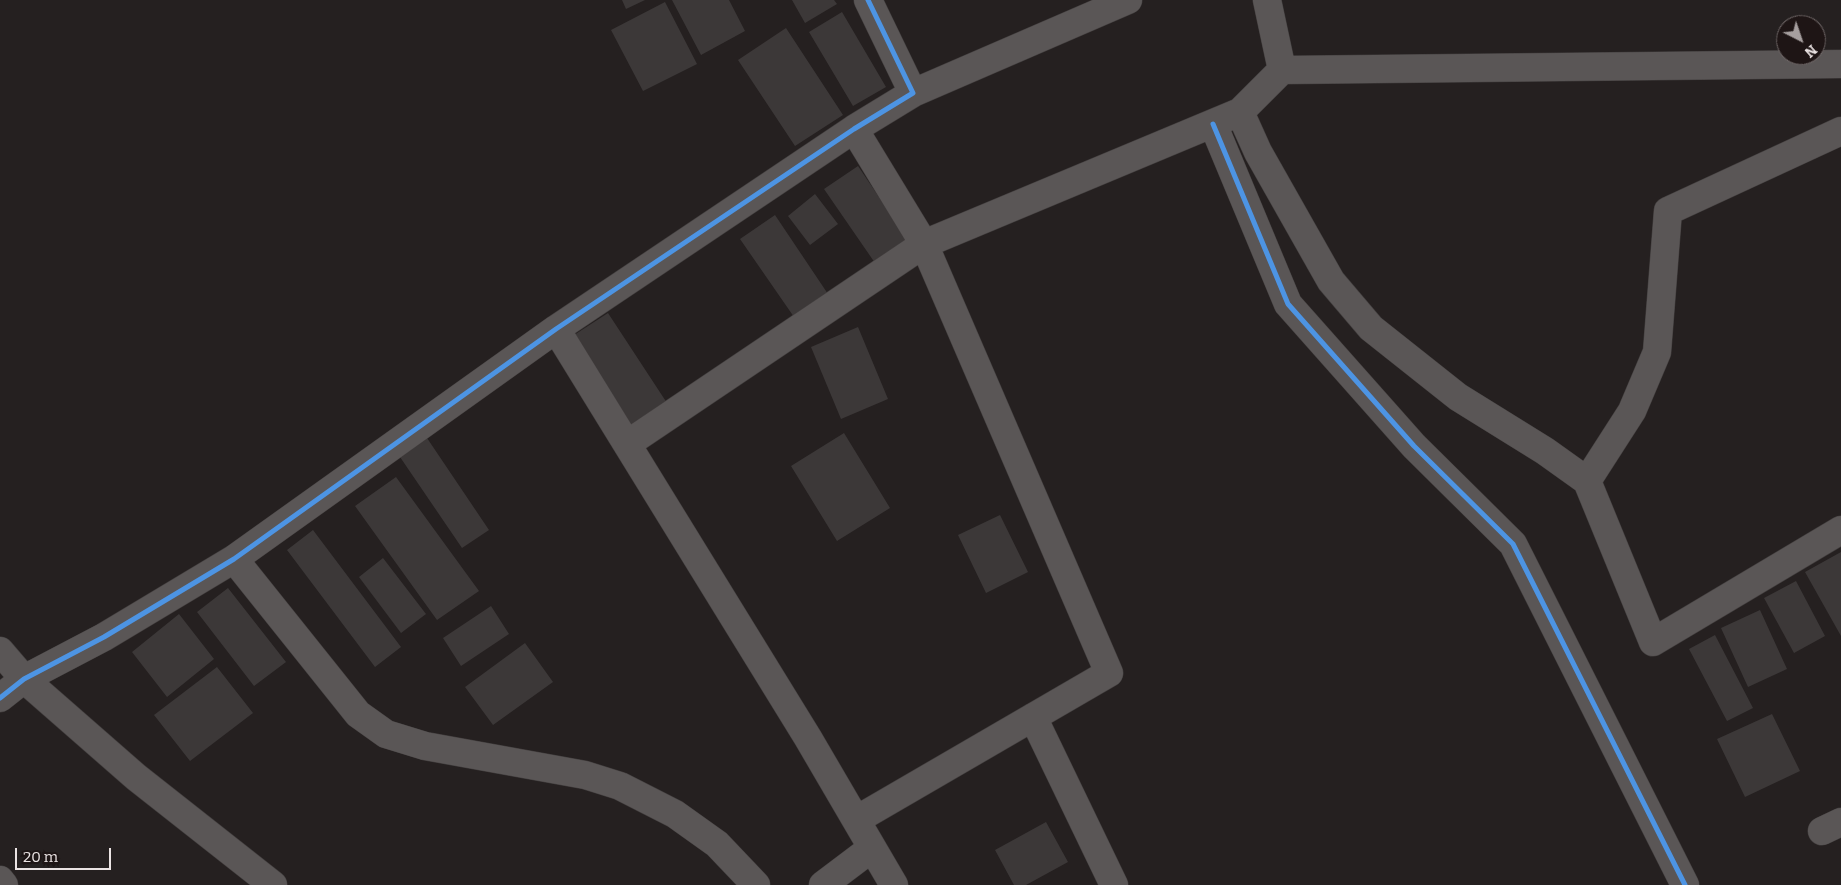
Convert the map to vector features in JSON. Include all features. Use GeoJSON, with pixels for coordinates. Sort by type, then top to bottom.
{"type":"FeatureCollection","features":[{"type":"Feature","properties":{"kind":"street"},"geometry":{"type":"LineString","coordinates":[[868,0],[913,93]]}},
{"type":"Feature","properties":{"kind":"street"},"geometry":{"type":"LineString","coordinates":[[0,698],[24,679],[104,637],[234,559],[556,329],[854,129],[913,93],[1128,0]]}},
{"type":"Feature","properties":{"kind":"street"},"geometry":{"type":"LineString","coordinates":[[1267,0],[1282,70]]}},
{"type":"Feature","properties":{"kind":"street"},"geometry":{"type":"LineString","coordinates":[[627,444],[924,244],[1240,112],[1282,70],[1841,64]]}},
{"type":"Feature","properties":{"kind":"street"},"geometry":{"type":"LineString","coordinates":[[1240,112],[1258,152],[1331,281],[1371,328],[1458,397],[1545,451],[1587,481],[1653,642],[1841,530]]}},
{"type":"Feature","properties":{"kind":"street"},"geometry":{"type":"LineString","coordinates":[[1213,124],[1288,304],[1414,446],[1513,544],[1685,885]]}},
{"type":"Feature","properties":{"kind":"street"},"geometry":{"type":"LineString","coordinates":[[854,129],[924,244],[1109,673],[856,820]]}},
{"type":"Feature","properties":{"kind":"street"},"geometry":{"type":"LineString","coordinates":[[1587,481],[1632,411],[1657,352],[1668,211],[1841,131]]}},
{"type":"Feature","properties":{"kind":"street"},"geometry":{"type":"LineString","coordinates":[[556,329],[894,885]]}},
{"type":"Feature","properties":{"kind":"street"},"geometry":{"type":"LineString","coordinates":[[234,559],[358,714],[386,734],[424,746],[585,775],[620,786],[675,814],[716,844],[756,885]]}},
{"type":"Feature","properties":{"kind":"street"},"geometry":{"type":"LineString","coordinates":[[0,651],[24,679],[143,783],[274,885]]}},
{"type":"Feature","properties":{"kind":"street"},"geometry":{"type":"LineString","coordinates":[[1034,717],[1114,885]]}},
{"type":"Feature","properties":{"kind":"street"},"geometry":{"type":"LineString","coordinates":[[823,885],[872,848]]}},
{"type":"Feature","properties":{"kind":"street"},"geometry":{"type":"LineString","coordinates":[[0,880],[4,885]]}},
{"type":"Feature","properties":{"kind":"building"},"geometry":{"type":"Polygon","coordinates":[[[622,0],[645,0],[626,9],[622,0]]]}},
{"type":"Feature","properties":{"kind":"building"},"geometry":{"type":"Polygon","coordinates":[[[672,0],[729,0],[745,31],[701,55],[672,0]]]}},
{"type":"Feature","properties":{"kind":"building"},"geometry":{"type":"Polygon","coordinates":[[[792,0],[834,0],[837,4],[805,23],[792,0]]]}},
{"type":"Feature","properties":{"kind":"building"},"geometry":{"type":"Polygon","coordinates":[[[665,2],[697,64],[643,91],[611,30],[665,2]]]}},
{"type":"Feature","properties":{"kind":"building"},"geometry":{"type":"Polygon","coordinates":[[[842,12],[886,87],[853,106],[809,32],[842,12]]]}},
{"type":"Feature","properties":{"kind":"building"},"geometry":{"type":"Polygon","coordinates":[[[786,28],[843,115],[795,146],[738,60],[786,28]]]}},
{"type":"Feature","properties":{"kind":"building"},"geometry":{"type":"Polygon","coordinates":[[[858,166],[908,240],[875,263],[824,189],[858,166]]]}},
{"type":"Feature","properties":{"kind":"building"},"geometry":{"type":"Polygon","coordinates":[[[815,194],[838,224],[810,245],[788,216],[815,194]]]}},
{"type":"Feature","properties":{"kind":"building"},"geometry":{"type":"Polygon","coordinates":[[[775,215],[828,294],[794,317],[740,239],[775,215]]]}},
{"type":"Feature","properties":{"kind":"building"},"geometry":{"type":"Polygon","coordinates":[[[608,313],[667,403],[630,427],[571,337],[608,313]]]}},
{"type":"Feature","properties":{"kind":"building"},"geometry":{"type":"Polygon","coordinates":[[[858,327],[888,399],[841,419],[811,347],[858,327]]]}},
{"type":"Feature","properties":{"kind":"building"},"geometry":{"type":"Polygon","coordinates":[[[844,433],[890,508],[837,541],[791,466],[844,433]]]}},
{"type":"Feature","properties":{"kind":"building"},"geometry":{"type":"Polygon","coordinates":[[[427,438],[489,530],[462,548],[400,457],[427,438]]]}},
{"type":"Feature","properties":{"kind":"building"},"geometry":{"type":"Polygon","coordinates":[[[396,477],[479,591],[437,620],[355,506],[396,477]]]}},
{"type":"Feature","properties":{"kind":"building"},"geometry":{"type":"Polygon","coordinates":[[[1000,515],[1028,572],[986,593],[958,535],[1000,515]]]}},
{"type":"Feature","properties":{"kind":"building"},"geometry":{"type":"Polygon","coordinates":[[[313,530],[401,647],[375,667],[287,550],[313,530]]]}},
{"type":"Feature","properties":{"kind":"building"},"geometry":{"type":"Polygon","coordinates":[[[1841,552],[1841,636],[1805,572],[1841,552]]]}},
{"type":"Feature","properties":{"kind":"building"},"geometry":{"type":"Polygon","coordinates":[[[383,558],[426,614],[401,633],[359,577],[383,558]]]}},
{"type":"Feature","properties":{"kind":"building"},"geometry":{"type":"Polygon","coordinates":[[[1796,581],[1825,636],[1794,653],[1764,598],[1796,581]]]}},
{"type":"Feature","properties":{"kind":"building"},"geometry":{"type":"Polygon","coordinates":[[[228,588],[286,662],[254,686],[197,612],[228,588]]]}},
{"type":"Feature","properties":{"kind":"building"},"geometry":{"type":"Polygon","coordinates":[[[491,606],[509,634],[461,666],[443,638],[491,606]]]}},
{"type":"Feature","properties":{"kind":"building"},"geometry":{"type":"Polygon","coordinates":[[[1760,610],[1787,669],[1748,687],[1721,628],[1760,610]]]}},
{"type":"Feature","properties":{"kind":"building"},"geometry":{"type":"Polygon","coordinates":[[[179,614],[214,659],[167,697],[132,652],[179,614]]]}},
{"type":"Feature","properties":{"kind":"building"},"geometry":{"type":"Polygon","coordinates":[[[1715,635],[1753,708],[1727,721],[1689,649],[1715,635]]]}},
{"type":"Feature","properties":{"kind":"building"},"geometry":{"type":"Polygon","coordinates":[[[525,643],[553,682],[493,725],[465,687],[525,643]]]}},
{"type":"Feature","properties":{"kind":"building"},"geometry":{"type":"Polygon","coordinates":[[[217,667],[253,713],[190,761],[154,715],[217,667]]]}},
{"type":"Feature","properties":{"kind":"building"},"geometry":{"type":"Polygon","coordinates":[[[1772,714],[1800,771],[1745,797],[1717,739],[1772,714]]]}},
{"type":"Feature","properties":{"kind":"building"},"geometry":{"type":"Polygon","coordinates":[[[1046,822],[1068,862],[1026,885],[1014,885],[995,850],[1046,822]]]}},
{"type":"Feature","properties":{"kind":"cycle path"},"geometry":{"type":"LineString","coordinates":[[0,698],[24,679],[104,637],[234,559],[556,329],[854,129],[913,93],[868,0]]}},
{"type":"Feature","properties":{"kind":"cycle path"},"geometry":{"type":"LineString","coordinates":[[1213,124],[1288,304],[1414,446],[1513,544],[1685,885]]}}]}
